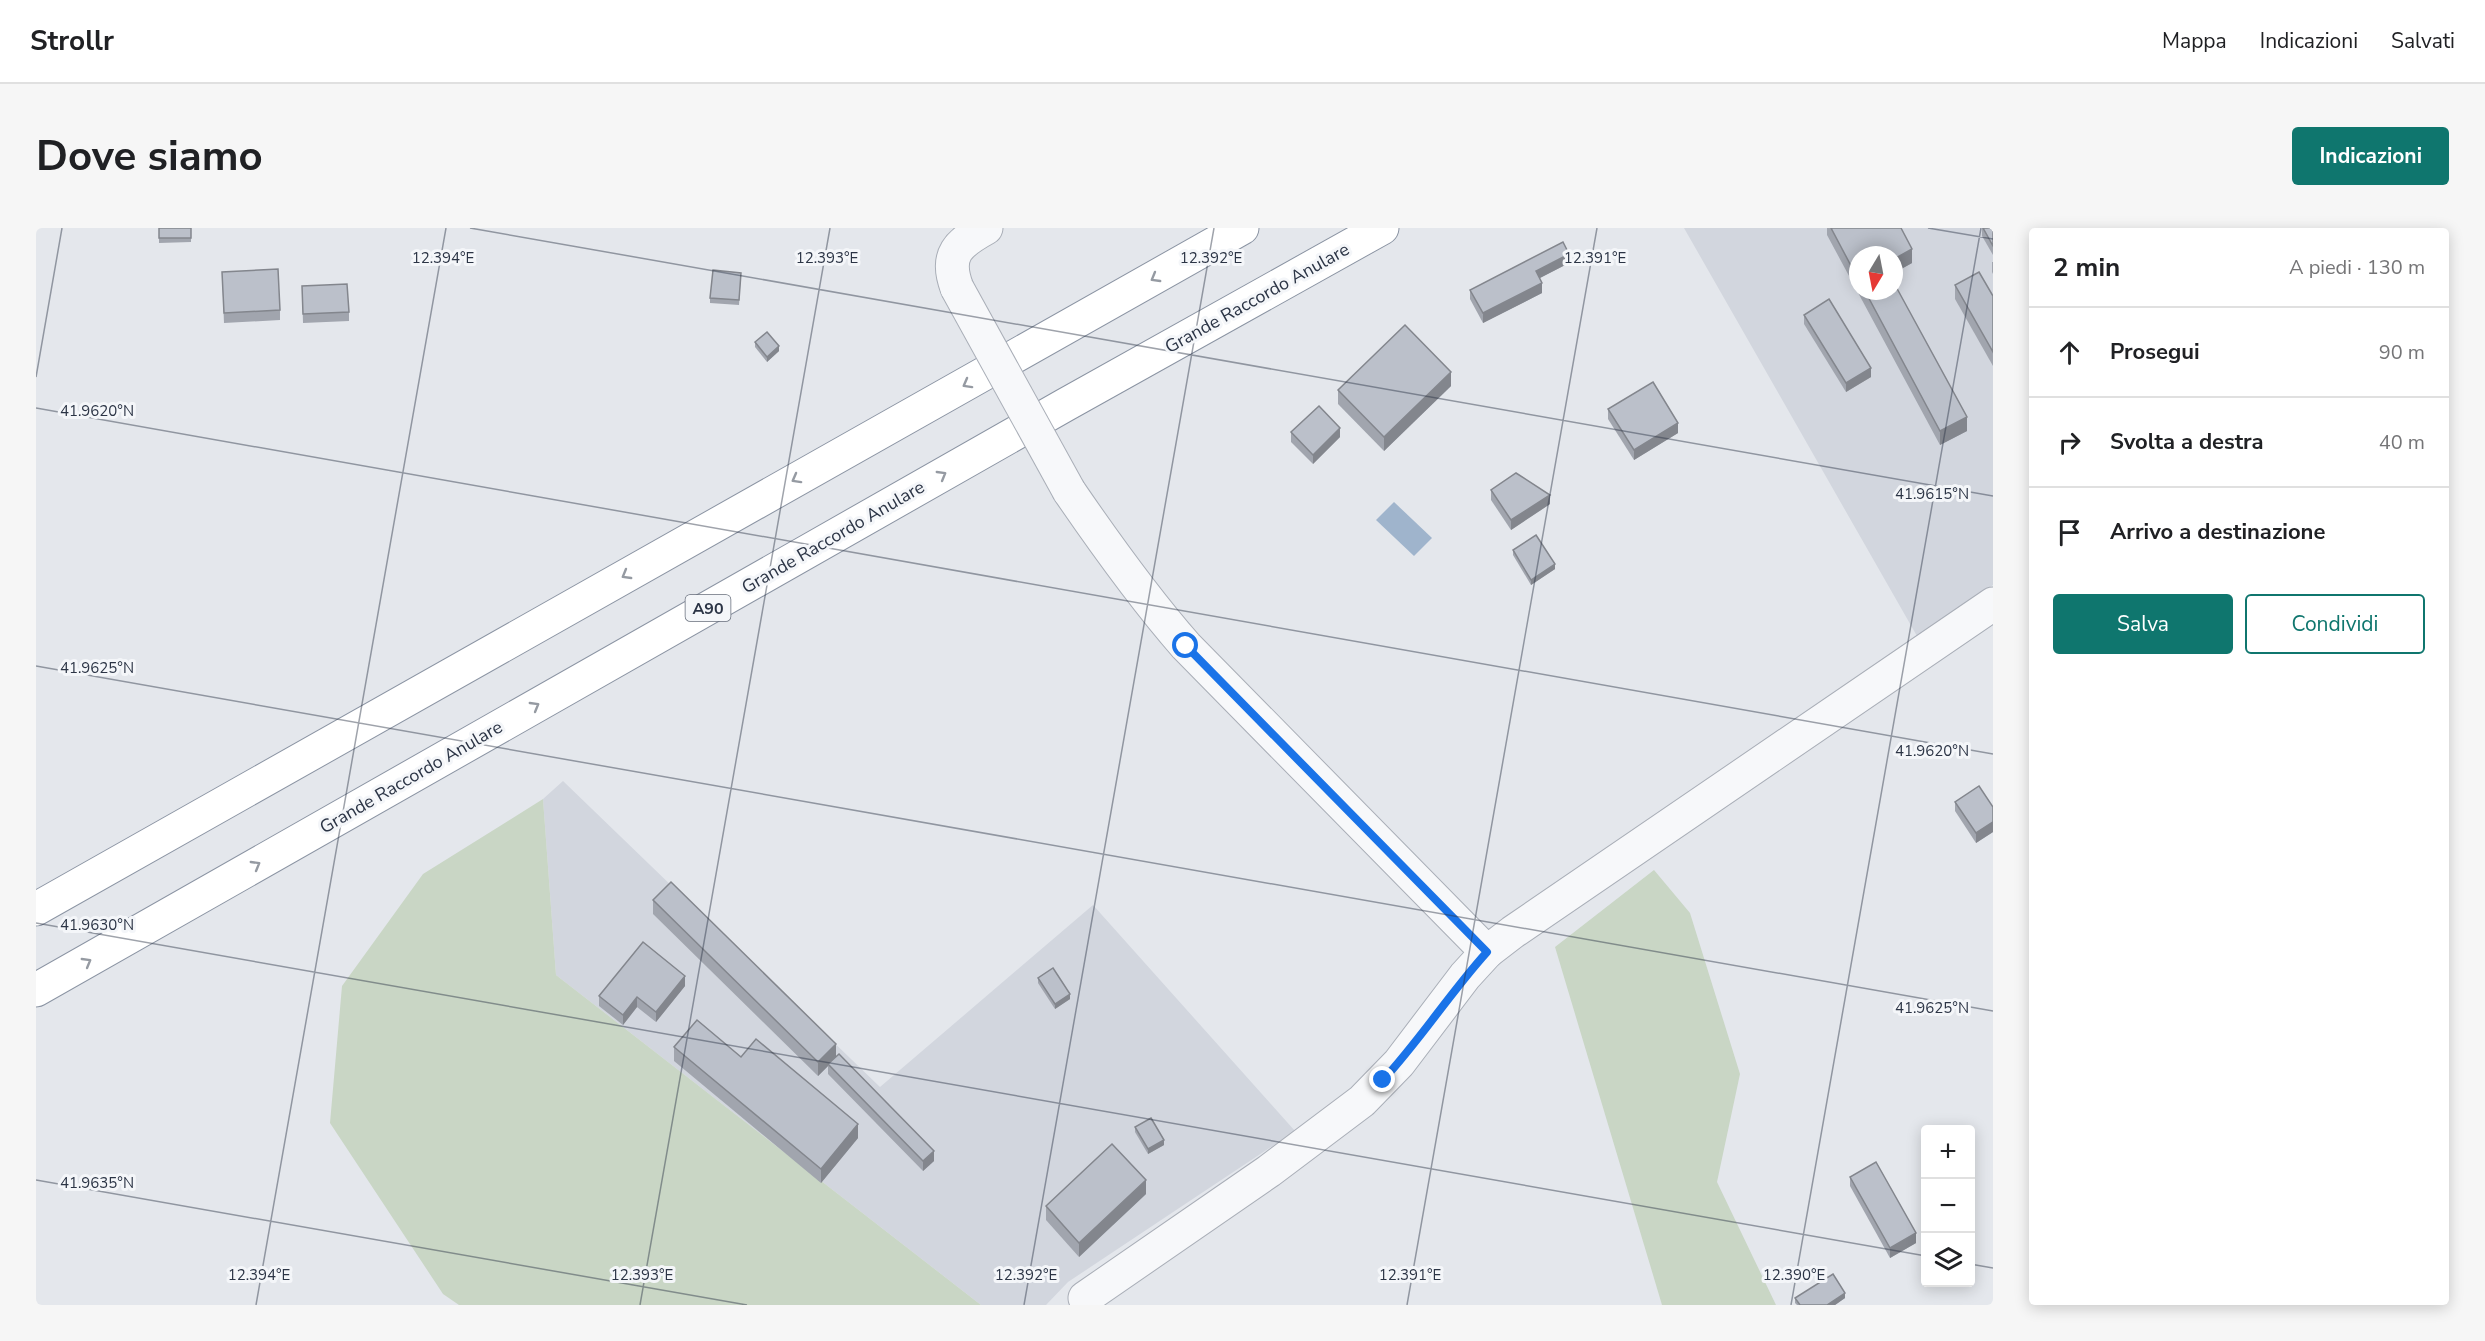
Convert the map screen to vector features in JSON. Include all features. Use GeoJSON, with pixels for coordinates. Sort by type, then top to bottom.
{"type":"FeatureCollection","features":[{"type":"Feature","properties":{"kind":"highway"},"geometry":{"type":"LineString","coordinates":[[36,909],[1242,228]]}},
{"type":"Feature","properties":{"kind":"highway","name":"Grande Raccordo Anulare"},"geometry":{"type":"LineString","coordinates":[[36,990],[1054,411],[1382,228]]}},
{"type":"Feature","properties":{"kind":"street"},"geometry":{"type":"LineString","coordinates":[[986,228],[962,242],[955,253],[952,273],[957,288],[1069,491],[1118,563],[1151,607],[1186,646],[1487,952]]}},
{"type":"Feature","properties":{"kind":"street"},"geometry":{"type":"LineString","coordinates":[[1085,1298],[1269,1171],[1362,1101],[1399,1063],[1465,976],[1487,952],[1513,932],[1993,604]]}},
{"type":"Feature","properties":{"kind":"shaded area"},"geometry":{"type":"Polygon","coordinates":[[[1684,228],[1993,228],[1993,585],[1917,636],[1684,228]]]}},
{"type":"Feature","properties":{"kind":"shaded area"},"geometry":{"type":"Polygon","coordinates":[[[563,781],[880,1087],[1093,905],[1295,1131],[1068,1282],[1046,1305],[981,1305],[556,975],[543,799],[563,781]]]}},
{"type":"Feature","properties":{"kind":"green space"},"geometry":{"type":"Polygon","coordinates":[[[543,799],[556,975],[981,1305],[459,1305],[443,1294],[330,1123],[342,986],[423,874],[543,799]]]}},
{"type":"Feature","properties":{"kind":"green space"},"geometry":{"type":"Polygon","coordinates":[[[1654,870],[1690,913],[1740,1074],[1717,1182],[1776,1305],[1662,1305],[1555,947],[1654,870]]]}},
{"type":"Feature","properties":{"kind":"water"},"geometry":{"type":"Polygon","coordinates":[[[1394,502],[1432,538],[1414,556],[1376,520],[1394,502]]]}},
{"type":"Feature","properties":{"kind":"building"},"geometry":{"type":"Polygon","coordinates":[[[159,228],[191,228],[191,238],[159,238],[159,228]]]}},
{"type":"Feature","properties":{"kind":"building"},"geometry":{"type":"Polygon","coordinates":[[[1831,228],[1901,228],[1912,249],[1903,254],[1903,246],[1849,246],[1849,262],[1831,228]]]}},
{"type":"Feature","properties":{"kind":"building"},"geometry":{"type":"Polygon","coordinates":[[[1983,228],[1993,228],[1993,246],[1983,228]]]}},
{"type":"Feature","properties":{"kind":"building"},"geometry":{"type":"Polygon","coordinates":[[[1563,242],[1569,254],[1536,271],[1542,283],[1483,313],[1470,290],[1563,242]]]}},
{"type":"Feature","properties":{"kind":"building"},"geometry":{"type":"Polygon","coordinates":[[[278,269],[280,310],[224,313],[222,272],[278,269]]]}},
{"type":"Feature","properties":{"kind":"building"},"geometry":{"type":"Polygon","coordinates":[[[713,270],[741,273],[739,300],[710,298],[713,270]]]}},
{"type":"Feature","properties":{"kind":"building"},"geometry":{"type":"Polygon","coordinates":[[[1979,272],[1993,296],[1993,352],[1955,285],[1979,272]]]}},
{"type":"Feature","properties":{"kind":"building"},"geometry":{"type":"Polygon","coordinates":[[[347,284],[349,312],[303,314],[302,286],[347,284]]]}},
{"type":"Feature","properties":{"kind":"building"},"geometry":{"type":"Polygon","coordinates":[[[1829,299],[1871,368],[1846,383],[1804,315],[1829,299]]]}},
{"type":"Feature","properties":{"kind":"building"},"geometry":{"type":"Polygon","coordinates":[[[1870,300],[1903,300],[1967,417],[1940,431],[1870,300]]]}},
{"type":"Feature","properties":{"kind":"building"},"geometry":{"type":"Polygon","coordinates":[[[1405,325],[1451,372],[1384,437],[1338,390],[1405,325]]]}},
{"type":"Feature","properties":{"kind":"building"},"geometry":{"type":"Polygon","coordinates":[[[767,332],[779,346],[767,357],[755,342],[767,332]]]}},
{"type":"Feature","properties":{"kind":"building"},"geometry":{"type":"Polygon","coordinates":[[[1653,382],[1678,423],[1634,450],[1608,409],[1653,382]]]}},
{"type":"Feature","properties":{"kind":"building"},"geometry":{"type":"Polygon","coordinates":[[[1319,406],[1340,428],[1313,455],[1291,432],[1319,406]]]}},
{"type":"Feature","properties":{"kind":"building"},"geometry":{"type":"Polygon","coordinates":[[[1516,473],[1550,495],[1511,520],[1491,490],[1516,473]]]}},
{"type":"Feature","properties":{"kind":"building"},"geometry":{"type":"Polygon","coordinates":[[[1536,535],[1555,564],[1531,580],[1513,550],[1536,535]]]}},
{"type":"Feature","properties":{"kind":"building"},"geometry":{"type":"Polygon","coordinates":[[[1979,786],[1993,807],[1993,822],[1976,833],[1955,802],[1979,786]]]}},
{"type":"Feature","properties":{"kind":"building"},"geometry":{"type":"Polygon","coordinates":[[[671,882],[836,1044],[818,1062],[653,900],[671,882]]]}},
{"type":"Feature","properties":{"kind":"building"},"geometry":{"type":"Polygon","coordinates":[[[643,942],[685,976],[656,1012],[637,997],[623,1015],[599,996],[643,942]]]}},
{"type":"Feature","properties":{"kind":"building"},"geometry":{"type":"Polygon","coordinates":[[[1053,968],[1070,994],[1055,1004],[1038,978],[1053,968]]]}},
{"type":"Feature","properties":{"kind":"building"},"geometry":{"type":"Polygon","coordinates":[[[697,1020],[741,1057],[756,1039],[858,1124],[821,1169],[674,1047],[697,1020]]]}},
{"type":"Feature","properties":{"kind":"building"},"geometry":{"type":"Polygon","coordinates":[[[839,1054],[934,1151],[923,1161],[828,1064],[839,1054]]]}},
{"type":"Feature","properties":{"kind":"building"},"geometry":{"type":"Polygon","coordinates":[[[1151,1118],[1164,1140],[1148,1149],[1135,1127],[1151,1118]]]}},
{"type":"Feature","properties":{"kind":"building"},"geometry":{"type":"Polygon","coordinates":[[[1112,1144],[1146,1180],[1079,1243],[1046,1206],[1112,1144]]]}},
{"type":"Feature","properties":{"kind":"building"},"geometry":{"type":"Polygon","coordinates":[[[1876,1162],[1916,1233],[1890,1248],[1850,1177],[1876,1162]]]}},
{"type":"Feature","properties":{"kind":"building"},"geometry":{"type":"Polygon","coordinates":[[[1833,1274],[1845,1293],[1827,1305],[1800,1305],[1795,1298],[1833,1274]]]}},
{"type":"Feature","properties":{"kind":"route"},"geometry":{"type":"LineString","coordinates":[[1186,646],[1487,952],[1465,976],[1399,1063],[1383,1080]]}}]}
